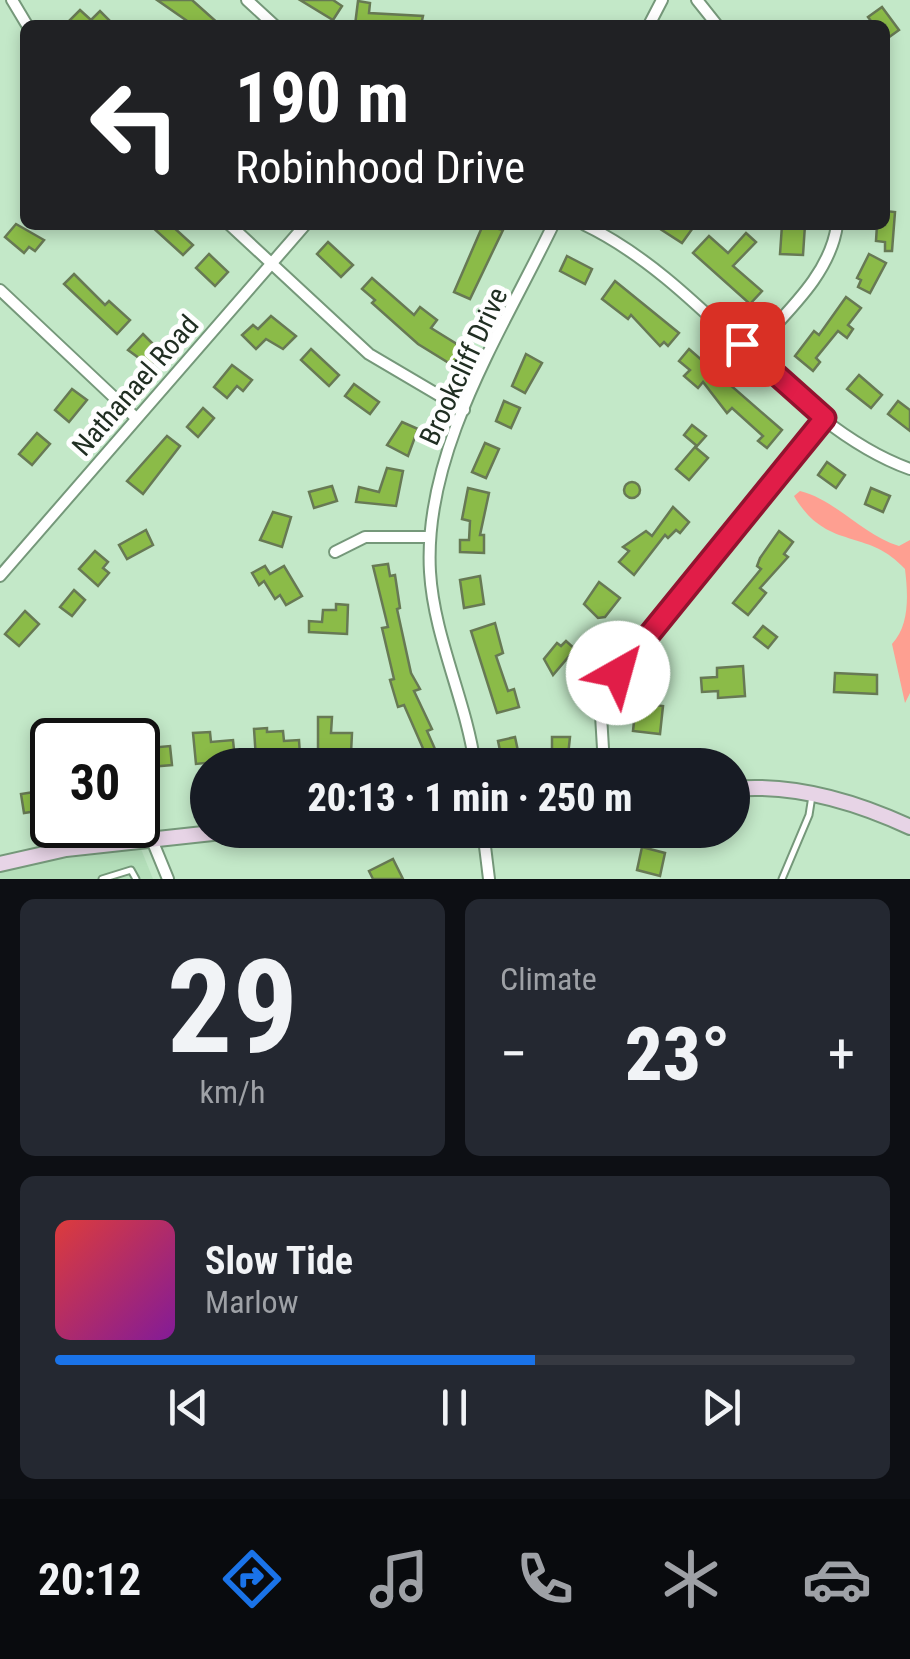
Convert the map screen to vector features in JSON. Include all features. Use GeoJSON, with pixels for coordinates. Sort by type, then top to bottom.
{"type":"FeatureCollection","features":[{"type":"Feature","properties":{"kind":"main road"},"geometry":{"type":"LineString","coordinates":[[750,790],[812,793],[872,809],[910,827]]}},
{"type":"Feature","properties":{"kind":"main road"},"geometry":{"type":"LineString","coordinates":[[160,839],[190,836]]}},
{"type":"Feature","properties":{"kind":"main road"},"geometry":{"type":"LineString","coordinates":[[0,864],[83,848]]}},
{"type":"Feature","properties":{"kind":"street"},"geometry":{"type":"LineString","coordinates":[[247,0],[269,20]]}},
{"type":"Feature","properties":{"kind":"street"},"geometry":{"type":"LineString","coordinates":[[697,0],[712,20]]}},
{"type":"Feature","properties":{"kind":"street"},"geometry":{"type":"LineString","coordinates":[[235,230],[368,354],[464,410]]}},
{"type":"Feature","properties":{"kind":"street","name":"Nathanael Road"},"geometry":{"type":"LineString","coordinates":[[0,576],[301,230]]}},
{"type":"Feature","properties":{"kind":"street","name":"Brookcliff Drive"},"geometry":{"type":"LineString","coordinates":[[471,748],[436,606],[430,537],[438,482],[464,410],[551,230]]}},
{"type":"Feature","properties":{"kind":"street"},"geometry":{"type":"LineString","coordinates":[[593,230],[652,266],[869,453],[910,470]]}},
{"type":"Feature","properties":{"kind":"street"},"geometry":{"type":"LineString","coordinates":[[751,352],[823,268],[833,252],[836,230]]}},
{"type":"Feature","properties":{"kind":"street"},"geometry":{"type":"LineString","coordinates":[[0,290],[136,418]]}},
{"type":"Feature","properties":{"kind":"street"},"geometry":{"type":"LineString","coordinates":[[603,748],[601,715],[612,682],[825,418]]}},
{"type":"Feature","properties":{"kind":"street"},"geometry":{"type":"LineString","coordinates":[[335,552],[366,537],[430,537]]}},
{"type":"Feature","properties":{"kind":"street"},"geometry":{"type":"LineString","coordinates":[[155,848],[168,879]]}},
{"type":"Feature","properties":{"kind":"street"},"geometry":{"type":"LineString","coordinates":[[485,848],[489,879]]}},
{"type":"Feature","properties":{"kind":"lane"},"geometry":{"type":"LineString","coordinates":[[782,879],[809,816],[812,793]]}},
{"type":"Feature","properties":{"kind":"lane"},"geometry":{"type":"LineString","coordinates":[[102,879],[131,870],[136,879]]}},
{"type":"Feature","properties":{"kind":"shaded area"},"geometry":{"type":"Polygon","coordinates":[[[800,491],[826,502],[886,541],[899,546],[910,540],[910,693],[905,703],[892,644],[905,619],[905,569],[876,548],[820,525],[794,496],[800,491]]]}},
{"type":"Feature","properties":{"kind":"shaded area"},"geometry":{"type":"Polygon","coordinates":[[[141,849],[153,879],[0,879],[0,872],[44,861],[141,849]]]}},
{"type":"Feature","properties":{"kind":"building"},"geometry":{"type":"Polygon","coordinates":[[[157,0],[192,0],[214,20],[186,20],[157,0]]]}},
{"type":"Feature","properties":{"kind":"building"},"geometry":{"type":"Polygon","coordinates":[[[300,0],[333,0],[342,6],[333,20],[300,0]]]}},
{"type":"Feature","properties":{"kind":"building"},"geometry":{"type":"Polygon","coordinates":[[[358,1],[370,3],[369,13],[423,16],[422,20],[356,20],[358,1]]]}},
{"type":"Feature","properties":{"kind":"building"},"geometry":{"type":"Polygon","coordinates":[[[882,7],[899,30],[890,36],[890,20],[868,17],[882,7]]]}},
{"type":"Feature","properties":{"kind":"building"},"geometry":{"type":"Polygon","coordinates":[[[80,10],[91,20],[70,20],[80,10]]]}},
{"type":"Feature","properties":{"kind":"building"},"geometry":{"type":"Polygon","coordinates":[[[100,11],[109,20],[91,20],[100,11]]]}},
{"type":"Feature","properties":{"kind":"building"},"geometry":{"type":"Polygon","coordinates":[[[890,212],[895,212],[892,251],[885,251],[885,242],[876,241],[877,230],[890,230],[890,212]]]}},
{"type":"Feature","properties":{"kind":"building"},"geometry":{"type":"Polygon","coordinates":[[[16,224],[20,230],[44,240],[35,251],[29,247],[24,253],[5,237],[16,224]]]}},
{"type":"Feature","properties":{"kind":"building"},"geometry":{"type":"Polygon","coordinates":[[[156,230],[176,230],[193,245],[183,255],[156,230]]]}},
{"type":"Feature","properties":{"kind":"building"},"geometry":{"type":"Polygon","coordinates":[[[481,230],[503,230],[470,299],[454,292],[481,230]]]}},
{"type":"Feature","properties":{"kind":"building"},"geometry":{"type":"Polygon","coordinates":[[[662,230],[691,230],[682,243],[662,230]]]}},
{"type":"Feature","properties":{"kind":"building"},"geometry":{"type":"Polygon","coordinates":[[[782,230],[805,230],[803,255],[780,254],[782,230]]]}},
{"type":"Feature","properties":{"kind":"building"},"geometry":{"type":"Polygon","coordinates":[[[746,233],[756,242],[733,266],[762,291],[750,304],[693,253],[709,236],[728,253],[746,233]]]}},
{"type":"Feature","properties":{"kind":"building"},"geometry":{"type":"Polygon","coordinates":[[[328,242],[353,265],[341,277],[317,254],[328,242]]]}},
{"type":"Feature","properties":{"kind":"building"},"geometry":{"type":"Polygon","coordinates":[[[209,254],[228,272],[215,286],[196,268],[209,254]]]}},
{"type":"Feature","properties":{"kind":"building"},"geometry":{"type":"Polygon","coordinates":[[[869,254],[886,263],[870,293],[858,287],[861,280],[857,278],[869,254]]]}},
{"type":"Feature","properties":{"kind":"building"},"geometry":{"type":"Polygon","coordinates":[[[567,256],[592,269],[585,284],[560,271],[567,256]]]}},
{"type":"Feature","properties":{"kind":"building"},"geometry":{"type":"Polygon","coordinates":[[[74,274],[105,305],[109,301],[130,320],[117,334],[64,284],[74,274]]]}},
{"type":"Feature","properties":{"kind":"building"},"geometry":{"type":"Polygon","coordinates":[[[372,278],[414,315],[420,307],[437,320],[431,328],[468,351],[457,368],[418,344],[372,303],[375,300],[362,289],[372,278]]]}},
{"type":"Feature","properties":{"kind":"building"},"geometry":{"type":"Polygon","coordinates":[[[615,281],[679,333],[668,346],[664,342],[660,346],[631,315],[628,319],[602,299],[615,281]]]}},
{"type":"Feature","properties":{"kind":"building"},"geometry":{"type":"Polygon","coordinates":[[[846,297],[861,308],[848,325],[853,329],[847,338],[838,331],[816,358],[820,362],[813,371],[795,356],[814,331],[819,335],[846,297]]]}},
{"type":"Feature","properties":{"kind":"building"},"geometry":{"type":"Polygon","coordinates":[[[271,316],[296,336],[283,349],[266,339],[256,349],[242,335],[253,325],[258,329],[271,316]]]}},
{"type":"Feature","properties":{"kind":"building"},"geometry":{"type":"Polygon","coordinates":[[[143,334],[162,353],[150,366],[128,350],[143,334]]]}},
{"type":"Feature","properties":{"kind":"building"},"geometry":{"type":"Polygon","coordinates":[[[311,349],[339,375],[329,386],[301,360],[311,349]]]}},
{"type":"Feature","properties":{"kind":"building"},"geometry":{"type":"Polygon","coordinates":[[[689,349],[782,430],[767,448],[758,441],[763,436],[732,408],[727,413],[703,382],[698,388],[684,376],[690,370],[679,361],[689,349]]]}},
{"type":"Feature","properties":{"kind":"building"},"geometry":{"type":"Polygon","coordinates":[[[526,354],[542,363],[525,393],[512,386],[526,354]]]}},
{"type":"Feature","properties":{"kind":"building"},"geometry":{"type":"Polygon","coordinates":[[[232,365],[252,380],[243,391],[237,386],[227,398],[214,387],[232,365]]]}},
{"type":"Feature","properties":{"kind":"building"},"geometry":{"type":"Polygon","coordinates":[[[859,375],[882,395],[871,408],[847,389],[859,375]]]}},
{"type":"Feature","properties":{"kind":"building"},"geometry":{"type":"Polygon","coordinates":[[[354,384],[379,402],[370,414],[345,396],[354,384]]]}},
{"type":"Feature","properties":{"kind":"building"},"geometry":{"type":"Polygon","coordinates":[[[72,389],[87,400],[69,422],[55,410],[72,389]]]}},
{"type":"Feature","properties":{"kind":"building"},"geometry":{"type":"Polygon","coordinates":[[[504,401],[520,408],[511,428],[496,421],[504,401]]]}},
{"type":"Feature","properties":{"kind":"building"},"geometry":{"type":"Polygon","coordinates":[[[898,401],[910,410],[910,431],[888,414],[898,401]]]}},
{"type":"Feature","properties":{"kind":"building"},"geometry":{"type":"Polygon","coordinates":[[[203,408],[214,418],[198,437],[187,427],[203,408]]]}},
{"type":"Feature","properties":{"kind":"building"},"geometry":{"type":"Polygon","coordinates":[[[402,422],[418,429],[408,456],[387,445],[402,422]]]}},
{"type":"Feature","properties":{"kind":"building"},"geometry":{"type":"Polygon","coordinates":[[[692,425],[706,436],[697,446],[684,435],[692,425]]]}},
{"type":"Feature","properties":{"kind":"building"},"geometry":{"type":"Polygon","coordinates":[[[37,433],[50,444],[32,465],[19,454],[37,433]]]}},
{"type":"Feature","properties":{"kind":"building"},"geometry":{"type":"Polygon","coordinates":[[[167,436],[180,446],[143,494],[127,481],[167,436]]]}},
{"type":"Feature","properties":{"kind":"building"},"geometry":{"type":"Polygon","coordinates":[[[485,443],[499,449],[486,478],[472,472],[485,443]]]}},
{"type":"Feature","properties":{"kind":"building"},"geometry":{"type":"Polygon","coordinates":[[[695,447],[708,458],[689,480],[676,469],[695,447]]]}},
{"type":"Feature","properties":{"kind":"building"},"geometry":{"type":"Polygon","coordinates":[[[827,462],[845,475],[836,488],[818,475],[827,462]]]}},
{"type":"Feature","properties":{"kind":"building"},"geometry":{"type":"Polygon","coordinates":[[[387,468],[403,471],[396,506],[356,502],[359,487],[379,492],[387,468]]]}},
{"type":"Feature","properties":{"kind":"building"},"geometry":{"type":"Polygon","coordinates":[[[632,482],[640,490],[632,498],[624,490],[632,482]]]}},
{"type":"Feature","properties":{"kind":"building"},"geometry":{"type":"Polygon","coordinates":[[[332,486],[337,501],[314,508],[309,492],[332,486]]]}},
{"type":"Feature","properties":{"kind":"building"},"geometry":{"type":"Polygon","coordinates":[[[468,488],[489,493],[480,535],[484,535],[484,553],[460,552],[460,540],[469,540],[470,521],[462,519],[468,488]]]}},
{"type":"Feature","properties":{"kind":"building"},"geometry":{"type":"Polygon","coordinates":[[[871,488],[890,496],[883,512],[865,504],[871,488]]]}},
{"type":"Feature","properties":{"kind":"building"},"geometry":{"type":"Polygon","coordinates":[[[673,507],[689,522],[680,533],[676,530],[668,538],[665,535],[634,575],[619,562],[629,551],[623,547],[646,531],[652,536],[673,507]]]}},
{"type":"Feature","properties":{"kind":"building"},"geometry":{"type":"Polygon","coordinates":[[[273,512],[291,517],[282,547],[260,540],[273,512]]]}},
{"type":"Feature","properties":{"kind":"building"},"geometry":{"type":"Polygon","coordinates":[[[146,530],[153,545],[127,559],[119,545],[146,530]]]}},
{"type":"Feature","properties":{"kind":"building"},"geometry":{"type":"Polygon","coordinates":[[[779,531],[793,542],[784,554],[788,557],[760,588],[766,593],[748,615],[733,603],[761,569],[757,566],[760,558],[779,531]]]}},
{"type":"Feature","properties":{"kind":"building"},"geometry":{"type":"Polygon","coordinates":[[[95,551],[108,562],[103,568],[109,573],[98,586],[79,569],[95,551]]]}},
{"type":"Feature","properties":{"kind":"building"},"geometry":{"type":"Polygon","coordinates":[[[388,564],[390,576],[395,575],[400,608],[397,609],[411,673],[420,689],[414,691],[432,729],[427,731],[435,748],[423,748],[404,705],[398,707],[382,628],[388,627],[373,566],[388,564]]]}},
{"type":"Feature","properties":{"kind":"building"},"geometry":{"type":"Polygon","coordinates":[[[265,566],[270,574],[284,566],[302,596],[286,605],[280,595],[275,599],[264,581],[259,585],[252,573],[265,566]]]}},
{"type":"Feature","properties":{"kind":"building"},"geometry":{"type":"Polygon","coordinates":[[[480,576],[484,604],[464,608],[460,580],[480,576]]]}},
{"type":"Feature","properties":{"kind":"building"},"geometry":{"type":"Polygon","coordinates":[[[599,582],[620,598],[605,617],[598,618],[584,604],[599,582]]]}},
{"type":"Feature","properties":{"kind":"building"},"geometry":{"type":"Polygon","coordinates":[[[74,590],[85,600],[72,616],[60,607],[74,590]]]}},
{"type":"Feature","properties":{"kind":"building"},"geometry":{"type":"Polygon","coordinates":[[[336,604],[348,605],[347,634],[309,632],[309,621],[322,622],[323,610],[336,610],[336,604]]]}},
{"type":"Feature","properties":{"kind":"building"},"geometry":{"type":"Polygon","coordinates":[[[25,611],[39,624],[19,646],[5,634],[25,611]]]}},
{"type":"Feature","properties":{"kind":"building"},"geometry":{"type":"Polygon","coordinates":[[[495,623],[503,653],[496,656],[508,691],[514,689],[519,707],[497,713],[471,631],[495,623]]]}},
{"type":"Feature","properties":{"kind":"building"},"geometry":{"type":"Polygon","coordinates":[[[763,626],[777,637],[768,648],[754,637],[763,626]]]}},
{"type":"Feature","properties":{"kind":"building"},"geometry":{"type":"Polygon","coordinates":[[[566,641],[575,649],[553,675],[544,659],[557,643],[561,646],[566,641]]]}},
{"type":"Feature","properties":{"kind":"building"},"geometry":{"type":"Polygon","coordinates":[[[743,666],[745,696],[718,698],[718,691],[702,692],[701,678],[717,677],[717,668],[743,666]]]}},
{"type":"Feature","properties":{"kind":"building"},"geometry":{"type":"Polygon","coordinates":[[[835,673],[877,675],[877,694],[834,692],[835,673]]]}},
{"type":"Feature","properties":{"kind":"building"},"geometry":{"type":"Polygon","coordinates":[[[636,703],[663,706],[660,734],[633,731],[636,703]]]}},
{"type":"Feature","properties":{"kind":"building"},"geometry":{"type":"Polygon","coordinates":[[[318,717],[332,717],[331,733],[352,733],[351,748],[318,748],[318,717]]]}},
{"type":"Feature","properties":{"kind":"building"},"geometry":{"type":"Polygon","coordinates":[[[254,729],[283,731],[284,741],[299,740],[300,748],[255,748],[254,729]]]}},
{"type":"Feature","properties":{"kind":"building"},"geometry":{"type":"Polygon","coordinates":[[[210,732],[211,742],[233,740],[234,748],[194,748],[193,733],[210,732]]]}},
{"type":"Feature","properties":{"kind":"building"},"geometry":{"type":"Polygon","coordinates":[[[515,737],[517,748],[499,748],[498,741],[515,737]]]}},
{"type":"Feature","properties":{"kind":"building"},"geometry":{"type":"Polygon","coordinates":[[[552,737],[570,737],[569,748],[552,748],[552,737]]]}},
{"type":"Feature","properties":{"kind":"building"},"geometry":{"type":"Polygon","coordinates":[[[170,746],[172,765],[160,766],[160,747],[170,746]]]}},
{"type":"Feature","properties":{"kind":"building"},"geometry":{"type":"Polygon","coordinates":[[[30,793],[30,812],[24,813],[21,794],[30,793]]]}},
{"type":"Feature","properties":{"kind":"building"},"geometry":{"type":"Polygon","coordinates":[[[642,848],[665,853],[660,876],[637,870],[642,848]]]}},
{"type":"Feature","properties":{"kind":"building"},"geometry":{"type":"Polygon","coordinates":[[[393,859],[403,879],[373,879],[369,871],[393,859]]]}},
{"type":"Feature","properties":{"kind":"route"},"geometry":{"type":"LineString","coordinates":[[618,673],[825,418],[742,344]]}}]}
